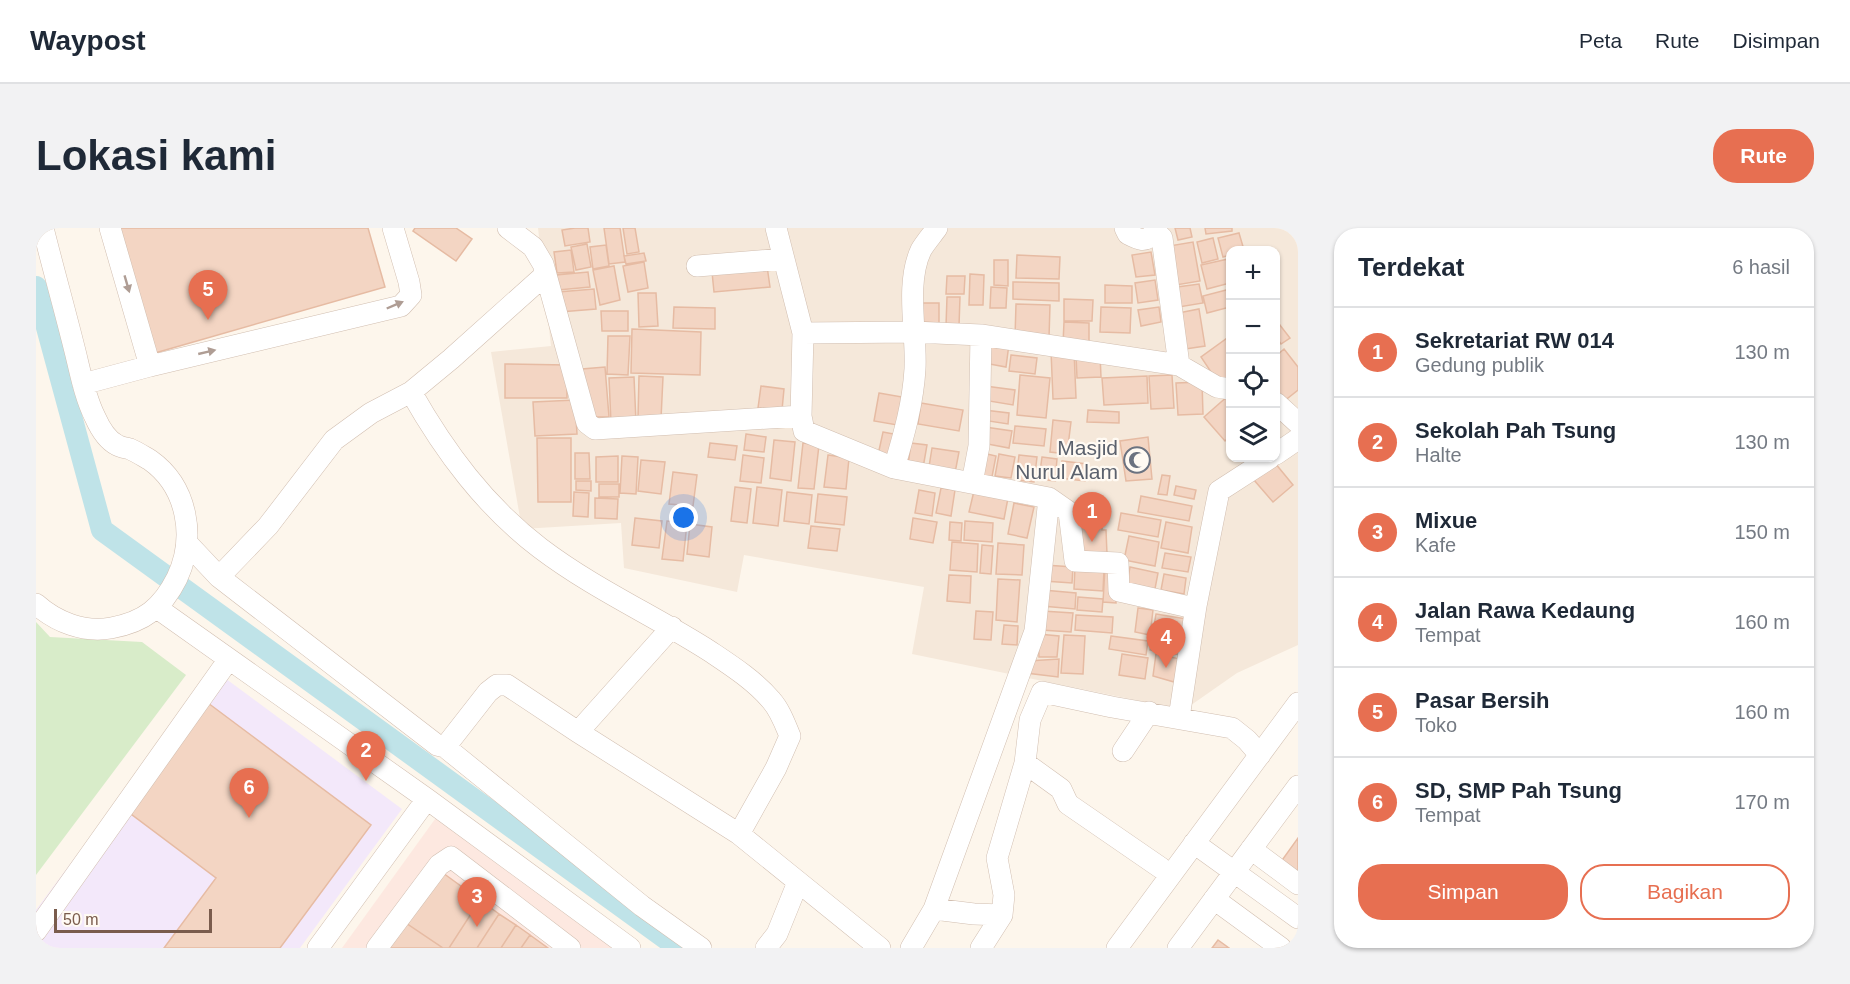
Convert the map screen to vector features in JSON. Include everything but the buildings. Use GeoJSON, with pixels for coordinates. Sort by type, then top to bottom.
{"type":"FeatureCollection","features":[{"type":"Feature","properties":{"kind":"street"},"geometry":{"type":"LineString","coordinates":[[36,604],[61,620],[87,628],[106,629],[124,626],[141,619],[161,603],[185,552],[186,517],[183,504],[171,481],[162,471],[147,459],[117,445],[99,424],[83,384],[43,228]]}},
{"type":"Feature","properties":{"kind":"street"},"geometry":{"type":"LineString","coordinates":[[111,228],[150,366]]}},
{"type":"Feature","properties":{"kind":"street"},"geometry":{"type":"LineString","coordinates":[[83,384],[401,306],[411,295],[410,282],[393,228]]}},
{"type":"Feature","properties":{"kind":"street"},"geometry":{"type":"LineString","coordinates":[[508,228],[533,247],[543,264],[588,423],[595,429],[801,416]]}},
{"type":"Feature","properties":{"kind":"street"},"geometry":{"type":"LineString","coordinates":[[776,228],[803,333],[801,416],[804,431],[894,468],[1049,498],[1070,512],[1075,561],[1118,563],[1119,591],[1185,606],[1196,606]]}},
{"type":"Feature","properties":{"kind":"street"},"geometry":{"type":"LineString","coordinates":[[894,468],[913,391],[914,279],[921,251],[937,228]]}},
{"type":"Feature","properties":{"kind":"street"},"geometry":{"type":"LineString","coordinates":[[1125,228],[1128,234],[1140,240],[1147,240],[1155,234],[1162,238],[1179,365]]}},
{"type":"Feature","properties":{"kind":"street"},"geometry":{"type":"LineString","coordinates":[[697,266],[784,259]]}},
{"type":"Feature","properties":{"kind":"street"},"geometry":{"type":"LineString","coordinates":[[219,577],[268,526],[334,440],[371,413],[411,392],[546,274]]}},
{"type":"Feature","properties":{"kind":"street"},"geometry":{"type":"LineString","coordinates":[[803,333],[913,332],[981,335],[1179,365],[1217,387],[1226,388]]}},
{"type":"Feature","properties":{"kind":"street"},"geometry":{"type":"LineString","coordinates":[[972,483],[979,446],[981,335]]}},
{"type":"Feature","properties":{"kind":"street"},"geometry":{"type":"LineString","coordinates":[[411,392],[433,431],[499,514],[541,549],[590,582],[672,627],[736,669],[772,700],[790,736],[776,768],[739,834]]}},
{"type":"Feature","properties":{"kind":"street"},"geometry":{"type":"LineString","coordinates":[[1280,407],[1298,423]]}},
{"type":"Feature","properties":{"kind":"street"},"geometry":{"type":"LineString","coordinates":[[1280,451],[1298,439]]}},
{"type":"Feature","properties":{"kind":"street"},"geometry":{"type":"LineString","coordinates":[[1179,718],[1196,606],[1219,491],[1264,462]]}},
{"type":"Feature","properties":{"kind":"street"},"geometry":{"type":"LineString","coordinates":[[911,948],[934,909],[1035,631],[1049,498]]}},
{"type":"Feature","properties":{"kind":"street"},"geometry":{"type":"LineString","coordinates":[[185,552],[437,745],[445,747],[642,906],[701,948]]}},
{"type":"Feature","properties":{"kind":"street"},"geometry":{"type":"LineString","coordinates":[[161,603],[230,659],[427,799],[630,948]]}},
{"type":"Feature","properties":{"kind":"street"},"geometry":{"type":"LineString","coordinates":[[578,732],[672,627]]}},
{"type":"Feature","properties":{"kind":"street"},"geometry":{"type":"LineString","coordinates":[[36,931],[230,659]]}},
{"type":"Feature","properties":{"kind":"street"},"geometry":{"type":"LineString","coordinates":[[445,747],[489,692],[496,686],[507,684],[739,834],[880,948]]}},
{"type":"Feature","properties":{"kind":"street"},"geometry":{"type":"LineString","coordinates":[[981,948],[1002,915],[1004,895],[997,858],[1024,763],[1030,720],[1042,692],[1232,728],[1260,755]]}},
{"type":"Feature","properties":{"kind":"street"},"geometry":{"type":"LineString","coordinates":[[1117,948],[1298,703]]}},
{"type":"Feature","properties":{"kind":"street"},"geometry":{"type":"LineString","coordinates":[[1124,751],[1149,712]]}},
{"type":"Feature","properties":{"kind":"street"},"geometry":{"type":"LineString","coordinates":[[1024,763],[1061,789],[1068,804],[1161,868]]}},
{"type":"Feature","properties":{"kind":"street"},"geometry":{"type":"LineString","coordinates":[[1178,948],[1298,786]]}},
{"type":"Feature","properties":{"kind":"street"},"geometry":{"type":"LineString","coordinates":[[318,948],[427,799]]}},
{"type":"Feature","properties":{"kind":"street"},"geometry":{"type":"LineString","coordinates":[[1194,843],[1298,918]]}},
{"type":"Feature","properties":{"kind":"street"},"geometry":{"type":"LineString","coordinates":[[1251,849],[1298,884]]}},
{"type":"Feature","properties":{"kind":"street"},"geometry":{"type":"LineString","coordinates":[[377,948],[439,865],[451,857],[570,948]]}},
{"type":"Feature","properties":{"kind":"street"},"geometry":{"type":"LineString","coordinates":[[766,948],[777,934],[798,882]]}},
{"type":"Feature","properties":{"kind":"street"},"geometry":{"type":"LineString","coordinates":[[1214,899],[1281,948]]}},
{"type":"Feature","properties":{"kind":"street"},"geometry":{"type":"LineString","coordinates":[[934,909],[1002,915]]}},
{"type":"Feature","properties":{"kind":"shaded area"},"geometry":{"type":"Polygon","coordinates":[[[538,228],[1298,228],[1298,645],[1237,673],[1184,710],[912,654],[924,587],[744,555],[737,592],[624,568],[621,523],[522,529],[491,352],[551,346],[538,228]]]}},
{"type":"Feature","properties":{"kind":"shaded area"},"geometry":{"type":"Polygon","coordinates":[[[214,670],[402,809],[300,948],[36,948],[36,910],[214,670]]]}},
{"type":"Feature","properties":{"kind":"shaded area"},"geometry":{"type":"Polygon","coordinates":[[[443,808],[635,948],[342,948],[443,808]]]}},
{"type":"Feature","properties":{"kind":"green space"},"geometry":{"type":"Polygon","coordinates":[[[36,622],[50,637],[142,642],[186,675],[36,875],[36,622]]]}},
{"type":"Feature","properties":{"kind":"waterway"},"geometry":{"type":"LineString","coordinates":[[36,287],[102,530],[679,948]]}},
{"type":"Feature","properties":{"kind":"place","name":"Pasar Bersih"},"geometry":{"type":"Point","coordinates":[208,320]}},
{"type":"Feature","properties":{"kind":"place","name":"Masjid Nurul Alam"},"geometry":{"type":"Point","coordinates":[1137,460]}},
{"type":"Feature","properties":{"kind":"place","name":"Sekretariat RW 014"},"geometry":{"type":"Point","coordinates":[1092,542]}},
{"type":"Feature","properties":{"kind":"place","name":"Jalan Rawa Kedaung"},"geometry":{"type":"Point","coordinates":[1166,668]}},
{"type":"Feature","properties":{"kind":"place","name":"Sekolah Pah Tsung"},"geometry":{"type":"Point","coordinates":[366,781]}},
{"type":"Feature","properties":{"kind":"place","name":"SD, SMP Pah Tsung"},"geometry":{"type":"Point","coordinates":[249,818]}},
{"type":"Feature","properties":{"kind":"place","name":"Mixue"},"geometry":{"type":"Point","coordinates":[477,927]}}]}
